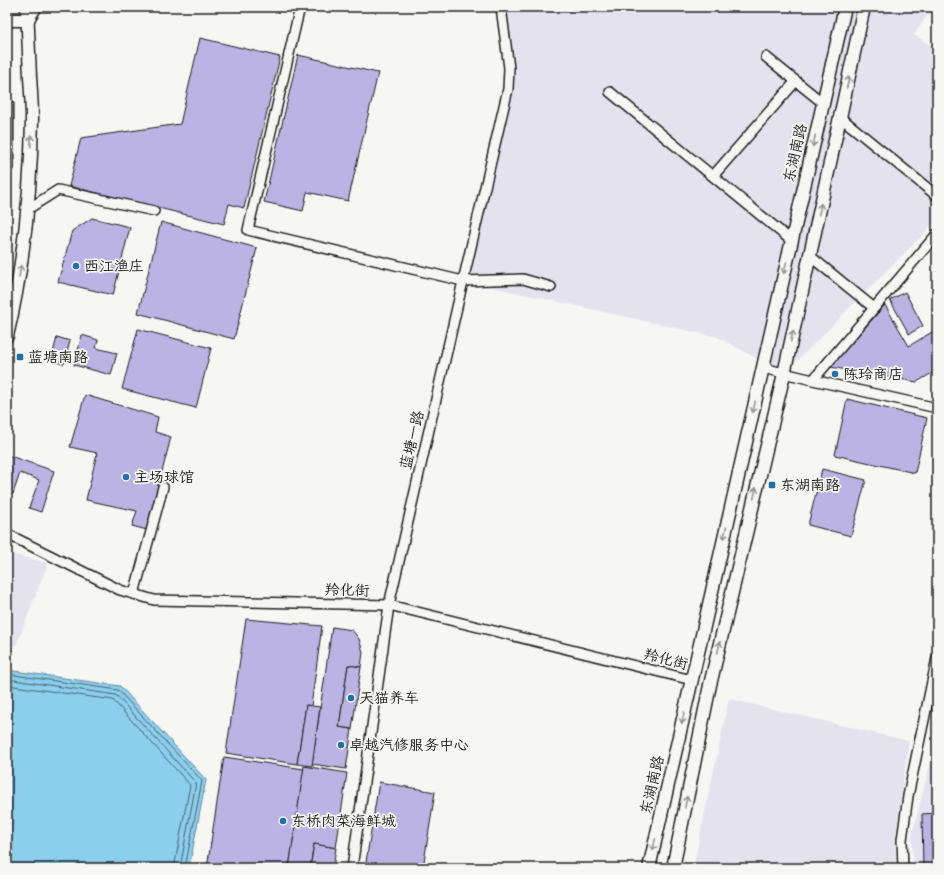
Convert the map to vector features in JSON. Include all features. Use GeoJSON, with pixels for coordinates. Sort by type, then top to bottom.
{"type":"FeatureCollection","features":[{"type":"Feature","properties":{"kind":"main road"},"geometry":{"type":"LineString","coordinates":[[7,336],[22,256],[28,209],[31,165],[32,118],[27,7]]}},
{"type":"Feature","properties":{"kind":"main road","name":"东湖南路"},"geometry":{"type":"LineString","coordinates":[[650,868],[845,7]]}},
{"type":"Feature","properties":{"kind":"main road"},"geometry":{"type":"LineString","coordinates":[[673,868],[710,685],[784,374],[864,7]]}},
{"type":"Feature","properties":{"kind":"main road"},"geometry":{"type":"LineString","coordinates":[[7,20],[28,20]]}},
{"type":"Feature","properties":{"kind":"main road"},"geometry":{"type":"LineString","coordinates":[[7,104],[7,166]]}},
{"type":"Feature","properties":{"kind":"street"},"geometry":{"type":"LineString","coordinates":[[28,20],[36,7]]}},
{"type":"Feature","properties":{"kind":"street"},"geometry":{"type":"LineString","coordinates":[[300,7],[248,230],[463,281],[523,280],[552,287]]}},
{"type":"Feature","properties":{"kind":"street","name":"蓝塘一路"},"geometry":{"type":"LineString","coordinates":[[352,868],[389,604],[508,89],[509,68],[501,7]]}},
{"type":"Feature","properties":{"kind":"street"},"geometry":{"type":"LineString","coordinates":[[766,57],[823,103]]}},
{"type":"Feature","properties":{"kind":"street"},"geometry":{"type":"LineString","coordinates":[[713,176],[796,81]]}},
{"type":"Feature","properties":{"kind":"street"},"geometry":{"type":"LineString","coordinates":[[610,92],[792,241]]}},
{"type":"Feature","properties":{"kind":"street"},"geometry":{"type":"LineString","coordinates":[[840,117],[937,196]]}},
{"type":"Feature","properties":{"kind":"street"},"geometry":{"type":"LineString","coordinates":[[28,209],[58,190],[154,211]]}},
{"type":"Feature","properties":{"kind":"street"},"geometry":{"type":"LineString","coordinates":[[813,380],[937,234]]}},
{"type":"Feature","properties":{"kind":"street"},"geometry":{"type":"LineString","coordinates":[[810,256],[874,308]]}},
{"type":"Feature","properties":{"kind":"street"},"geometry":{"type":"LineString","coordinates":[[763,368],[937,408]]}},
{"type":"Feature","properties":{"kind":"street"},"geometry":{"type":"LineString","coordinates":[[134,594],[163,487]]}},
{"type":"Feature","properties":{"kind":"street","name":"羚化街"},"geometry":{"type":"LineString","coordinates":[[7,534],[120,590],[154,600],[389,604],[692,680]]}},
{"type":"Feature","properties":{"kind":"street"},"geometry":{"type":"LineString","coordinates":[[903,868],[902,840],[908,796],[937,658]]}},
{"type":"Feature","properties":{"kind":"shaded area"},"geometry":{"type":"Polygon","coordinates":[[[501,7],[933,7],[914,35],[937,49],[937,220],[784,374],[718,337],[463,281],[508,89],[501,7]]]}},
{"type":"Feature","properties":{"kind":"shaded area"},"geometry":{"type":"Polygon","coordinates":[[[7,553],[48,563],[16,646],[7,644],[7,553]]]}},
{"type":"Feature","properties":{"kind":"shaded area"},"geometry":{"type":"Polygon","coordinates":[[[729,699],[909,741],[895,840],[896,868],[693,868],[729,699]]]}},
{"type":"Feature","properties":{"kind":"shaded area"},"geometry":{"type":"Polygon","coordinates":[[[934,749],[937,749],[937,868],[913,868],[912,835],[934,749]]]}},
{"type":"Feature","properties":{"kind":"water"},"geometry":{"type":"Polygon","coordinates":[[[7,670],[120,686],[206,780],[189,868],[7,868],[7,670]]]}},
{"type":"Feature","properties":{"kind":"building"},"geometry":{"type":"Polygon","coordinates":[[[200,38],[280,57],[244,208],[229,204],[224,224],[69,186],[81,138],[180,124],[200,38]]]}},
{"type":"Feature","properties":{"kind":"building"},"geometry":{"type":"Polygon","coordinates":[[[298,55],[378,73],[348,201],[307,192],[303,211],[264,202],[298,55]]]}},
{"type":"Feature","properties":{"kind":"building"},"geometry":{"type":"Polygon","coordinates":[[[92,218],[130,227],[113,295],[58,282],[72,231],[92,218]]]}},
{"type":"Feature","properties":{"kind":"building"},"geometry":{"type":"Polygon","coordinates":[[[161,222],[257,248],[234,339],[138,313],[161,222]]]}},
{"type":"Feature","properties":{"kind":"building"},"geometry":{"type":"Polygon","coordinates":[[[905,292],[923,326],[909,334],[890,300],[905,292]]]}},
{"type":"Feature","properties":{"kind":"building"},"geometry":{"type":"Polygon","coordinates":[[[885,305],[909,346],[932,332],[937,340],[937,370],[917,382],[830,367],[885,305]]]}},
{"type":"Feature","properties":{"kind":"building"},"geometry":{"type":"Polygon","coordinates":[[[138,329],[211,348],[196,408],[122,389],[138,329]]]}},
{"type":"Feature","properties":{"kind":"building"},"geometry":{"type":"Polygon","coordinates":[[[82,335],[98,340],[96,348],[117,353],[111,375],[74,365],[82,335]]]}},
{"type":"Feature","properties":{"kind":"building"},"geometry":{"type":"Polygon","coordinates":[[[57,337],[70,341],[64,364],[51,361],[57,337]]]}},
{"type":"Feature","properties":{"kind":"building","name":"主场球馆"},"geometry":{"type":"Polygon","coordinates":[[[85,395],[158,417],[155,432],[171,437],[147,530],[132,526],[137,511],[86,500],[97,453],[70,447],[85,395]]]}},
{"type":"Feature","properties":{"kind":"building"},"geometry":{"type":"Polygon","coordinates":[[[847,399],[927,418],[915,473],[835,455],[847,399]]]}},
{"type":"Feature","properties":{"kind":"building"},"geometry":{"type":"Polygon","coordinates":[[[7,455],[54,471],[41,512],[29,508],[39,480],[20,473],[13,494],[7,492],[7,455]]]}},
{"type":"Feature","properties":{"kind":"building"},"geometry":{"type":"Polygon","coordinates":[[[822,469],[866,480],[851,536],[808,525],[822,469]]]}},
{"type":"Feature","properties":{"kind":"building"},"geometry":{"type":"Polygon","coordinates":[[[246,619],[322,626],[311,706],[306,705],[297,764],[226,753],[246,619]]]}},
{"type":"Feature","properties":{"kind":"building"},"geometry":{"type":"Polygon","coordinates":[[[332,627],[352,630],[359,639],[363,652],[361,667],[348,665],[339,727],[352,729],[346,769],[312,764],[332,627]]]}},
{"type":"Feature","properties":{"kind":"building"},"geometry":{"type":"Polygon","coordinates":[[[348,665],[361,667],[352,729],[339,727],[348,665]]]}},
{"type":"Feature","properties":{"kind":"building"},"geometry":{"type":"Polygon","coordinates":[[[306,705],[320,707],[312,766],[297,764],[306,705]]]}},
{"type":"Feature","properties":{"kind":"building","name":"东桥肉菜海鲜城"},"geometry":{"type":"Polygon","coordinates":[[[224,757],[304,769],[289,868],[207,868],[224,757]]]}},
{"type":"Feature","properties":{"kind":"building"},"geometry":{"type":"Polygon","coordinates":[[[304,766],[347,773],[336,848],[314,844],[310,868],[289,868],[304,766]]]}},
{"type":"Feature","properties":{"kind":"building"},"geometry":{"type":"Polygon","coordinates":[[[379,782],[435,792],[423,868],[365,868],[379,782]]]}},
{"type":"Feature","properties":{"kind":"building"},"geometry":{"type":"Polygon","coordinates":[[[936,813],[936,868],[923,868],[922,814],[936,813]]]}},
{"type":"Feature","properties":{"kind":"building"},"geometry":{"type":"Polygon","coordinates":[[[314,844],[336,848],[333,868],[310,868],[314,844]]]}},
{"type":"Feature","properties":{"kind":"place","name":"西江渔庄"},"geometry":{"type":"Point","coordinates":[76,266]}},
{"type":"Feature","properties":{"kind":"place","name":"蓝塘南路"},"geometry":{"type":"Point","coordinates":[20,357]}},
{"type":"Feature","properties":{"kind":"place","name":"陈玲商店"},"geometry":{"type":"Point","coordinates":[835,374]}},
{"type":"Feature","properties":{"kind":"place","name":"主场球馆"},"geometry":{"type":"Point","coordinates":[126,477]}},
{"type":"Feature","properties":{"kind":"place","name":"东湖南路"},"geometry":{"type":"Point","coordinates":[772,485]}},
{"type":"Feature","properties":{"kind":"place","name":"天猫养车"},"geometry":{"type":"Point","coordinates":[351,698]}},
{"type":"Feature","properties":{"kind":"place","name":"卓越汽修服务中心"},"geometry":{"type":"Point","coordinates":[341,745]}},
{"type":"Feature","properties":{"kind":"place","name":"东桥肉菜海鲜城"},"geometry":{"type":"Point","coordinates":[283,821]}}]}
